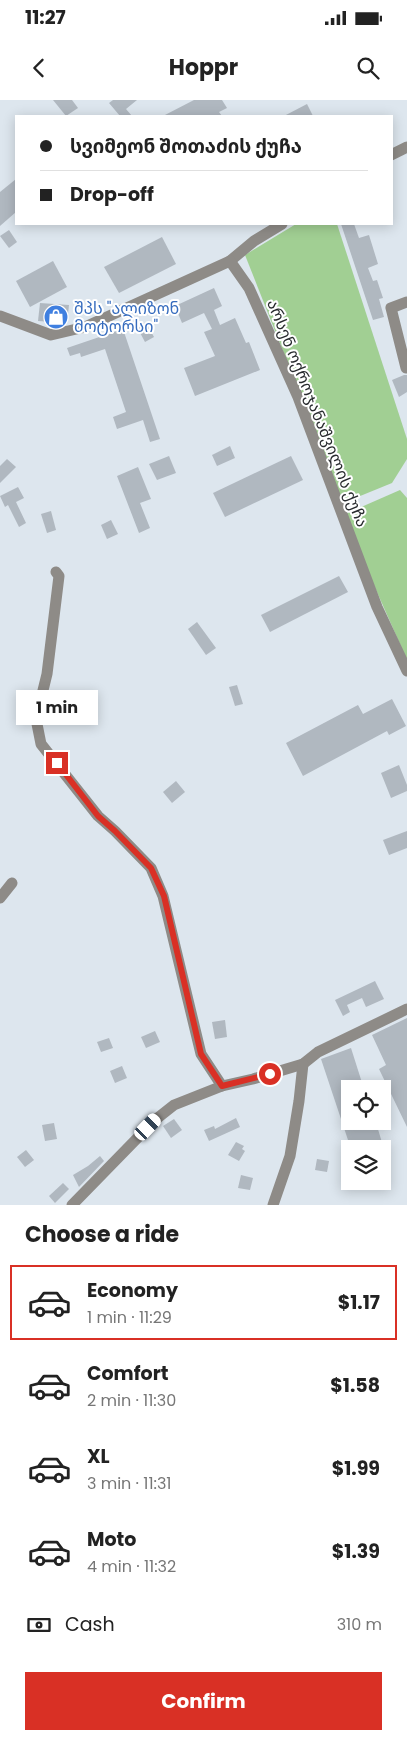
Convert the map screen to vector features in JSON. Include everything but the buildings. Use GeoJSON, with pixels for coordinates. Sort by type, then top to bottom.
{"type":"FeatureCollection","features":[{"type":"Feature","properties":{"kind":"street"},"geometry":{"type":"LineString","coordinates":[[393,154],[407,147]]}},
{"type":"Feature","properties":{"kind":"street"},"geometry":{"type":"LineString","coordinates":[[0,316],[52,335],[85,327],[230,261],[254,241],[280,225]]}},
{"type":"Feature","properties":{"kind":"street","name":"არსენ ოქროჯანაშვილის ქუჩა"},"geometry":{"type":"LineString","coordinates":[[230,261],[249,288],[298,397],[378,607],[407,671]]}},
{"type":"Feature","properties":{"kind":"street"},"geometry":{"type":"LineString","coordinates":[[406,368],[391,308],[407,302]]}},
{"type":"Feature","properties":{"kind":"street"},"geometry":{"type":"LineString","coordinates":[[56,572],[59,576],[47,674],[36,719],[41,744],[98,816],[151,868],[164,896],[201,1054],[222,1086]]}},
{"type":"Feature","properties":{"kind":"street"},"geometry":{"type":"LineString","coordinates":[[0,898],[12,883]]}},
{"type":"Feature","properties":{"kind":"street"},"geometry":{"type":"LineString","coordinates":[[72,1205],[154,1120],[174,1105],[222,1086],[303,1064],[318,1052],[407,1009]]}},
{"type":"Feature","properties":{"kind":"street"},"geometry":{"type":"LineString","coordinates":[[273,1205],[290,1156],[303,1064]]}},
{"type":"Feature","properties":{"kind":"green space"},"geometry":{"type":"Polygon","coordinates":[[[294,225],[337,225],[407,439],[407,459],[392,483],[343,503],[245,255],[294,225]]]}},
{"type":"Feature","properties":{"kind":"green space"},"geometry":{"type":"Polygon","coordinates":[[[400,490],[407,498],[407,660],[343,515],[400,490]]]}},
{"type":"Feature","properties":{"kind":"place","name":"შპს \"ალიზონ მოტორსი\""},"geometry":{"type":"Point","coordinates":[56,317]}},
{"type":"Feature","properties":{"kind":"route"},"geometry":{"type":"LineString","coordinates":[[57,763],[98,816],[151,868],[164,896],[201,1054],[222,1086],[270,1074]]}}]}
